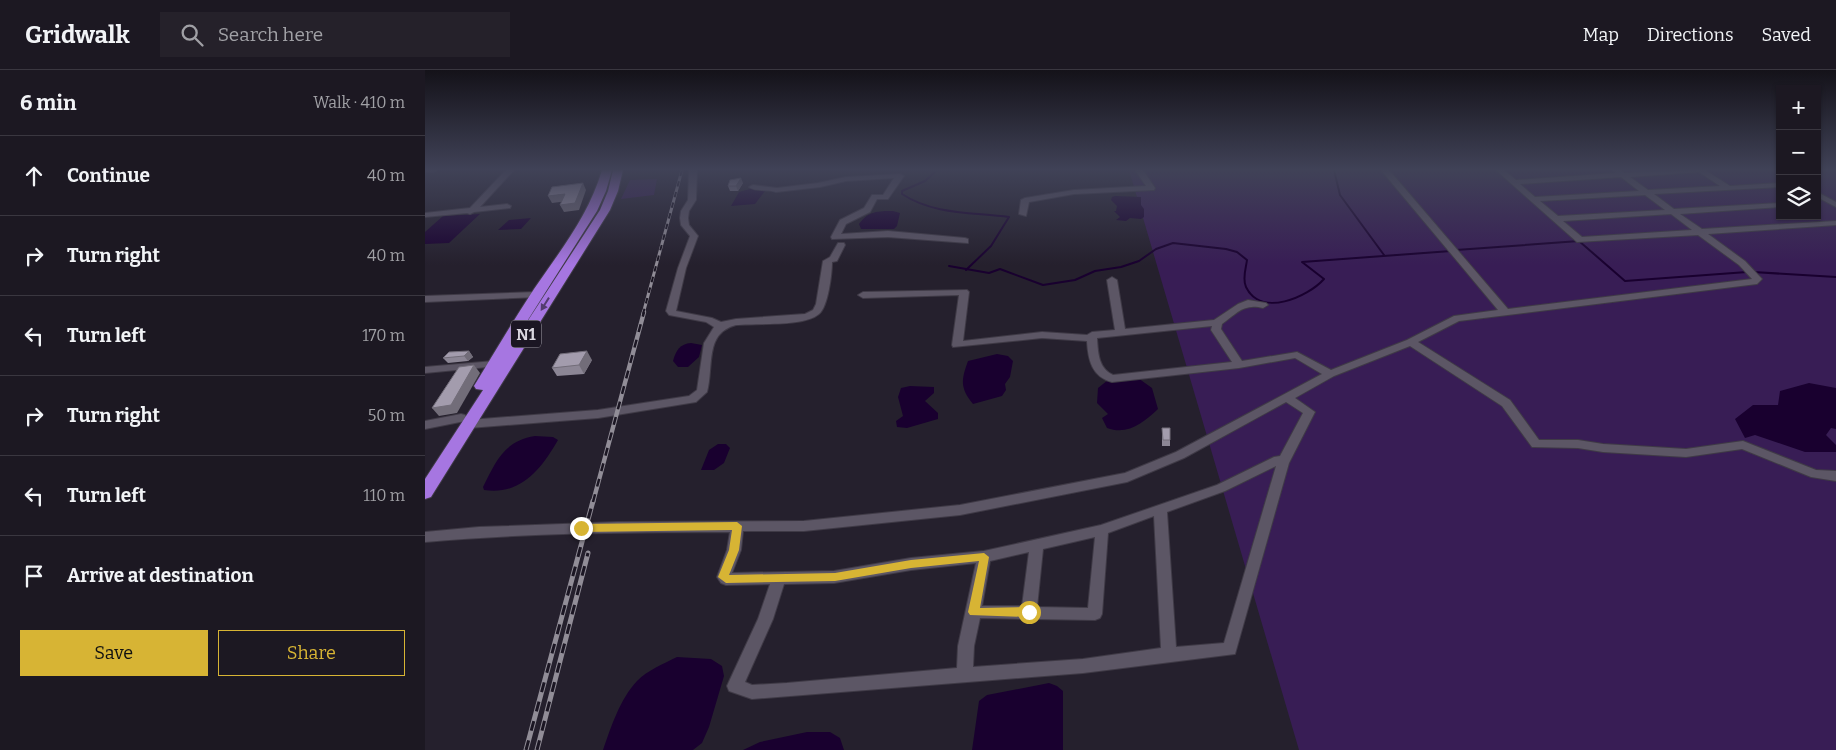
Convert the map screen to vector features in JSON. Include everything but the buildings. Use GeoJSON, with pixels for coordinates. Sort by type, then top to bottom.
{"type":"FeatureCollection","features":[{"type":"Feature","properties":{"kind":"highway","name":"N1"},"geometry":{"type":"LineString","coordinates":[[425,493],[494,364],[596,202]]}},
{"type":"Feature","properties":{"kind":"highway","name":"N1"},"geometry":{"type":"LineString","coordinates":[[425,474],[465,421],[605,210],[608,202]]}},
{"type":"Feature","properties":{"kind":"highway"},"geometry":{"type":"LineString","coordinates":[[539,291],[556,273],[591,223],[605,210]]}},
{"type":"Feature","properties":{"kind":"street"},"geometry":{"type":"LineString","coordinates":[[471,211],[480,202]]}},
{"type":"Feature","properties":{"kind":"street"},"geometry":{"type":"LineString","coordinates":[[691,202],[685,211],[685,225],[694,236],[682,268],[671,311],[672,313],[709,320],[720,326]]}},
{"type":"Feature","properties":{"kind":"street"},"geometry":{"type":"LineString","coordinates":[[872,202],[867,210],[843,222],[835,237],[888,234],[965,240]]}},
{"type":"Feature","properties":{"kind":"street"},"geometry":{"type":"LineString","coordinates":[[1023,214],[1025,202]]}},
{"type":"Feature","properties":{"kind":"street"},"geometry":{"type":"LineString","coordinates":[[1412,202],[1505,312]]}},
{"type":"Feature","properties":{"kind":"street"},"geometry":{"type":"LineString","coordinates":[[1537,202],[1580,240],[1836,223]]}},
{"type":"Feature","properties":{"kind":"street"},"geometry":{"type":"LineString","coordinates":[[425,537],[479,532],[617,527],[804,526],[960,510],[1127,476],[1180,455],[1330,374],[1411,342],[1457,318],[1744,284],[1754,282],[1757,279],[1742,264],[1660,202]]}},
{"type":"Feature","properties":{"kind":"street"},"geometry":{"type":"LineString","coordinates":[[1556,219],[1776,205]]}},
{"type":"Feature","properties":{"kind":"street"},"geometry":{"type":"LineString","coordinates":[[427,213],[471,211],[507,206]]}},
{"type":"Feature","properties":{"kind":"street"},"geometry":{"type":"LineString","coordinates":[[425,425],[598,414],[692,399],[702,392],[706,378],[709,344],[712,334],[720,326],[743,321],[789,319],[813,315],[817,312],[821,301],[827,260],[834,259],[841,245]]}},
{"type":"Feature","properties":{"kind":"street"},"geometry":{"type":"LineString","coordinates":[[1112,280],[1121,333]]}},
{"type":"Feature","properties":{"kind":"street"},"geometry":{"type":"LineString","coordinates":[[425,299],[539,291]]}},
{"type":"Feature","properties":{"kind":"street"},"geometry":{"type":"LineString","coordinates":[[863,295],[964,292],[957,345],[1034,337],[1079,336],[1093,339]]}},
{"type":"Feature","properties":{"kind":"street"},"geometry":{"type":"LineString","coordinates":[[1263,305],[1251,302],[1241,306],[1217,323],[1092,336],[1094,363],[1105,376],[1112,379],[1239,365],[1297,356],[1330,374]]}},
{"type":"Feature","properties":{"kind":"street"},"geometry":{"type":"LineString","coordinates":[[1217,323],[1216,330],[1239,365]]}},
{"type":"Feature","properties":{"kind":"street"},"geometry":{"type":"LineString","coordinates":[[1411,342],[1506,403],[1536,444],[1578,444],[1603,448],[1686,453],[1743,445],[1815,474],[1836,476]]}},
{"type":"Feature","properties":{"kind":"street"},"geometry":{"type":"LineString","coordinates":[[425,370],[494,364]]}},
{"type":"Feature","properties":{"kind":"street"},"geometry":{"type":"LineString","coordinates":[[779,577],[776,591],[735,686],[752,692],[1083,666],[1169,654],[1230,649],[1283,463],[1309,412],[1287,398]]}},
{"type":"Feature","properties":{"kind":"street"},"geometry":{"type":"LineString","coordinates":[[737,526],[734,550],[723,577],[733,580],[779,577],[835,577],[911,564],[984,557],[1102,530],[1221,488],[1278,460],[1283,463]]}},
{"type":"Feature","properties":{"kind":"street"},"geometry":{"type":"LineString","coordinates":[[1160,509],[1169,654]]}},
{"type":"Feature","properties":{"kind":"street"},"geometry":{"type":"LineString","coordinates":[[973,612],[1095,614],[1102,530]]}},
{"type":"Feature","properties":{"kind":"street"},"geometry":{"type":"LineString","coordinates":[[1029,612],[1037,546]]}},
{"type":"Feature","properties":{"kind":"street"},"geometry":{"type":"LineString","coordinates":[[965,675],[966,646],[984,557]]}},
{"type":"Feature","properties":{"kind":"shaded area"},"geometry":{"type":"Polygon","coordinates":[[[733,202],[757,202],[755,204],[731,206],[733,202]]]}},
{"type":"Feature","properties":{"kind":"shaded area"},"geometry":{"type":"Polygon","coordinates":[[[1113,202],[1141,202],[1144,209],[1144,217],[1141,219],[1130,218],[1126,221],[1116,220],[1120,217],[1114,211],[1116,211],[1117,206],[1113,202]]]}},
{"type":"Feature","properties":{"kind":"shaded area"},"geometry":{"type":"Polygon","coordinates":[[[1138,202],[1776,202],[1776,220],[1821,220],[1821,202],[1836,202],[1836,750],[1299,750],[1138,202]]]}},
{"type":"Feature","properties":{"kind":"shaded area"},"geometry":{"type":"Polygon","coordinates":[[[893,211],[900,213],[897,226],[894,229],[861,229],[859,224],[866,216],[878,212],[893,211]]]}},
{"type":"Feature","properties":{"kind":"shaded area"},"geometry":{"type":"Polygon","coordinates":[[[480,214],[449,243],[425,244],[425,232],[443,216],[480,214]]]}},
{"type":"Feature","properties":{"kind":"shaded area"},"geometry":{"type":"Polygon","coordinates":[[[531,218],[521,229],[498,230],[509,220],[531,218]]]}},
{"type":"Feature","properties":{"kind":"shaded area"},"geometry":{"type":"Polygon","coordinates":[[[691,343],[702,345],[699,357],[688,367],[678,367],[673,361],[677,351],[681,346],[691,343]]]}},
{"type":"Feature","properties":{"kind":"shaded area"},"geometry":{"type":"Polygon","coordinates":[[[997,354],[1008,356],[1013,361],[1010,377],[1005,384],[1006,390],[1002,396],[973,404],[963,384],[968,361],[997,354]]]}},
{"type":"Feature","properties":{"kind":"shaded area"},"geometry":{"type":"Polygon","coordinates":[[[1138,378],[1152,388],[1158,409],[1147,419],[1129,429],[1115,430],[1107,428],[1102,418],[1108,414],[1097,403],[1098,388],[1108,380],[1138,378]]]}},
{"type":"Feature","properties":{"kind":"shaded area"},"geometry":{"type":"Polygon","coordinates":[[[1809,383],[1836,388],[1836,429],[1831,428],[1826,435],[1836,445],[1836,452],[1805,452],[1755,435],[1745,438],[1735,419],[1753,405],[1778,405],[1780,391],[1809,383]]]}},
{"type":"Feature","properties":{"kind":"shaded area"},"geometry":{"type":"Polygon","coordinates":[[[910,386],[934,387],[934,393],[925,401],[938,413],[938,419],[907,428],[897,427],[896,421],[903,416],[898,397],[901,388],[910,386]]]}},
{"type":"Feature","properties":{"kind":"shaded area"},"geometry":{"type":"Polygon","coordinates":[[[535,436],[553,437],[558,440],[537,470],[529,478],[509,489],[497,491],[484,490],[483,487],[497,461],[508,447],[516,442],[535,436]]]}},
{"type":"Feature","properties":{"kind":"shaded area"},"geometry":{"type":"Polygon","coordinates":[[[718,444],[726,444],[730,448],[724,463],[714,470],[701,470],[709,450],[718,444]]]}},
{"type":"Feature","properties":{"kind":"shaded area"},"geometry":{"type":"Polygon","coordinates":[[[677,657],[711,659],[722,666],[724,676],[709,727],[702,743],[693,750],[603,750],[617,714],[631,688],[637,681],[656,667],[677,657]]]}},
{"type":"Feature","properties":{"kind":"shaded area"},"geometry":{"type":"Polygon","coordinates":[[[1049,683],[1063,691],[1063,750],[972,750],[979,701],[987,695],[1049,683]]]}},
{"type":"Feature","properties":{"kind":"shaded area"},"geometry":{"type":"Polygon","coordinates":[[[807,732],[830,732],[840,738],[844,750],[743,750],[760,742],[807,732]]]}},
{"type":"Feature","properties":{"kind":"waterway"},"geometry":{"type":"LineString","coordinates":[[916,202],[954,212],[1009,217],[991,246],[967,269]]}},
{"type":"Feature","properties":{"kind":"waterway"},"geometry":{"type":"LineString","coordinates":[[1345,202],[1384,255]]}},
{"type":"Feature","properties":{"kind":"waterway"},"geometry":{"type":"LineString","coordinates":[[1456,250],[1579,241],[1625,281],[1747,272]]}},
{"type":"Feature","properties":{"kind":"waterway"},"geometry":{"type":"LineString","coordinates":[[967,269],[989,273],[1000,269],[1043,285],[1075,280],[1095,271],[1121,267],[1139,261],[1156,249],[1173,243],[1237,252],[1247,260],[1244,277],[1246,287],[1253,296],[1262,301],[1273,303],[1296,298],[1317,286],[1324,279],[1302,262],[1451,251]]}},
{"type":"Feature","properties":{"kind":"waterway"},"geometry":{"type":"LineString","coordinates":[[949,266],[967,269]]}},
{"type":"Feature","properties":{"kind":"waterway"},"geometry":{"type":"LineString","coordinates":[[1753,272],[1836,277]]}},
{"type":"Feature","properties":{"kind":"railway"},"geometry":{"type":"LineString","coordinates":[[643,314],[673,202]]}},
{"type":"Feature","properties":{"kind":"railway"},"geometry":{"type":"LineString","coordinates":[[593,502],[644,312]]}},
{"type":"Feature","properties":{"kind":"railway"},"geometry":{"type":"LineString","coordinates":[[526,750],[593,501]]}},
{"type":"Feature","properties":{"kind":"railway"},"geometry":{"type":"LineString","coordinates":[[537,750],[588,553]]}},
{"type":"Feature","properties":{"kind":"route"},"geometry":{"type":"LineString","coordinates":[[581,528],[737,526],[734,550],[723,577],[733,580],[779,577],[835,577],[911,564],[984,557],[973,612],[1029,612]]}}]}
